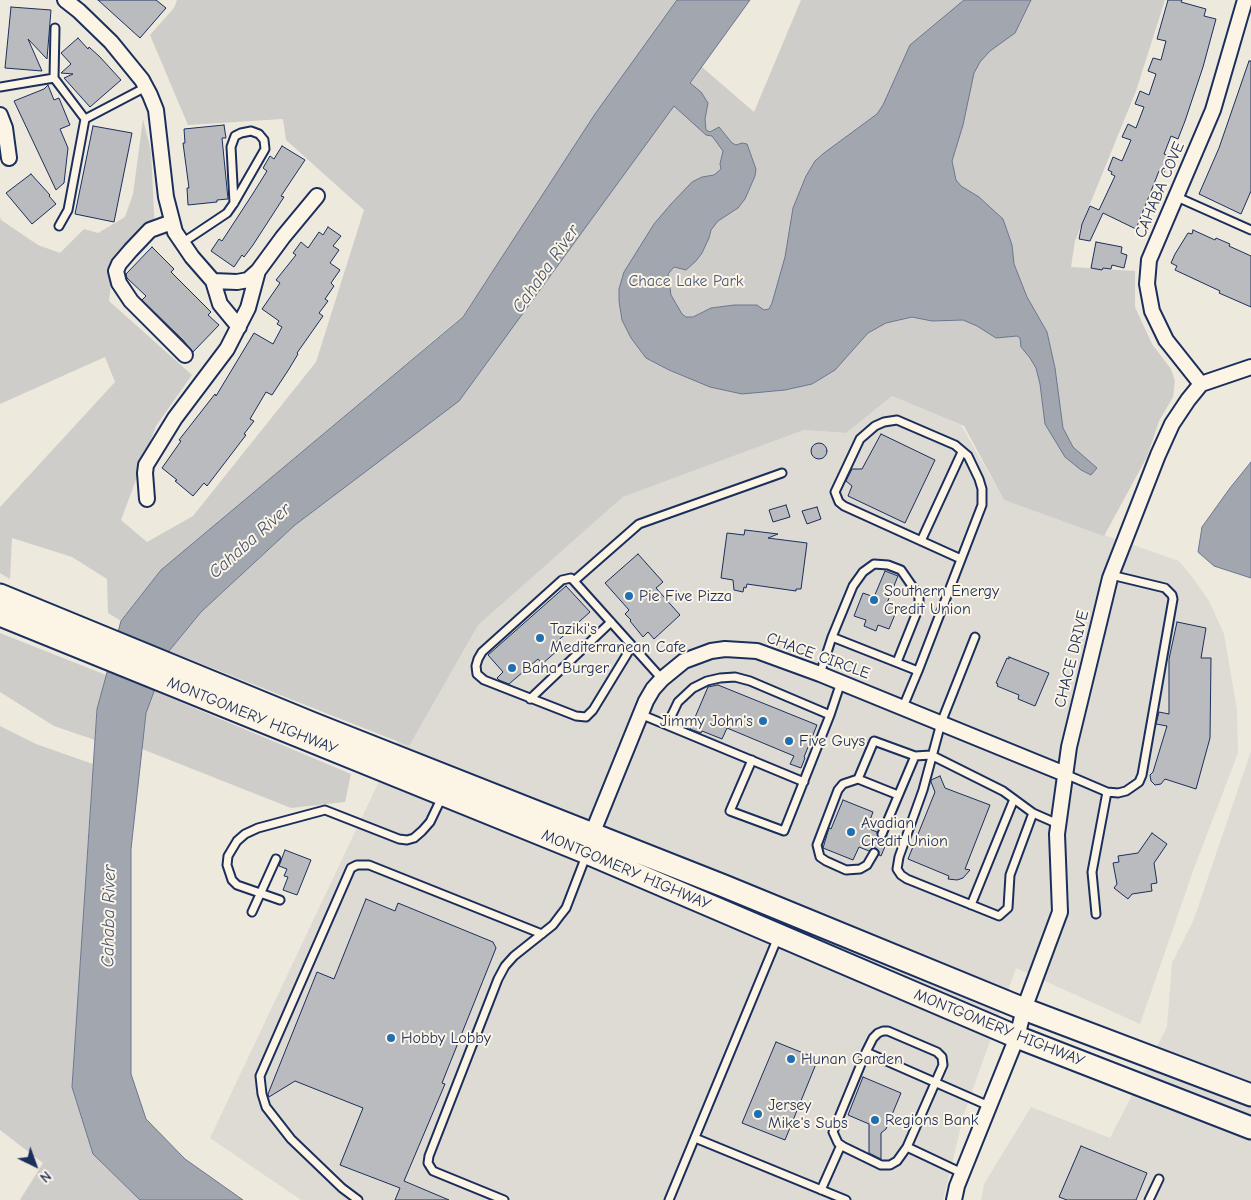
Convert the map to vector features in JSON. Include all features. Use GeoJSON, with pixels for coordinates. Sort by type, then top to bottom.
{"type":"FeatureCollection","features":[{"type":"Feature","properties":{"kind":"main road","name":"MONTGOMERY HIGHWAY"},"geometry":{"type":"LineString","coordinates":[[0,595],[64,631],[590,843],[779,935],[1017,1037],[1251,1128]]}},
{"type":"Feature","properties":{"kind":"main road","name":"MONTGOMERY HIGHWAY"},"geometry":{"type":"LineString","coordinates":[[0,615],[64,631]]}},
{"type":"Feature","properties":{"kind":"main road","name":"MONTGOMERY HIGHWAY"},"geometry":{"type":"LineString","coordinates":[[311,731],[444,794],[734,890],[1024,1009],[1251,1095]]}},
{"type":"Feature","properties":{"kind":"street"},"geometry":{"type":"LineString","coordinates":[[65,0],[79,10],[111,42],[146,87],[156,110],[163,172],[172,222],[182,243],[213,281],[220,304],[239,327]]}},
{"type":"Feature","properties":{"kind":"street","name":"CAHABA COVE"},"geometry":{"type":"LineString","coordinates":[[1201,384],[1166,340],[1152,311],[1147,284],[1150,260],[1158,236],[1177,197],[1213,110],[1245,0]]}},
{"type":"Feature","properties":{"kind":"street"},"geometry":{"type":"LineString","coordinates":[[0,115],[5,128],[9,158]]}},
{"type":"Feature","properties":{"kind":"street"},"geometry":{"type":"LineString","coordinates":[[213,281],[238,282],[248,280],[258,271],[282,237],[317,196]]}},
{"type":"Feature","properties":{"kind":"street"},"geometry":{"type":"LineString","coordinates":[[172,222],[150,230],[119,264],[116,270],[119,283],[132,301],[185,356]]}},
{"type":"Feature","properties":{"kind":"street"},"geometry":{"type":"LineString","coordinates":[[146,499],[146,465],[175,418],[228,349],[248,308],[258,271]]}},
{"type":"Feature","properties":{"kind":"street"},"geometry":{"type":"LineString","coordinates":[[1201,384],[1251,367]]}},
{"type":"Feature","properties":{"kind":"street","name":"CHACE DRIVE"},"geometry":{"type":"LineString","coordinates":[[955,1199],[962,1173],[1017,1037],[1024,1009],[1060,912],[1057,834],[1069,747],[1111,575],[1156,459],[1172,424],[1201,384]]}},
{"type":"Feature","properties":{"kind":"street","name":"CHACE CIRCLE"},"geometry":{"type":"LineString","coordinates":[[590,843],[646,701],[662,679],[684,661],[711,651],[725,649],[757,652],[820,674],[1065,774]]}},
{"type":"Feature","properties":{"kind":"lane"},"geometry":{"type":"LineString","coordinates":[[55,28],[54,78],[85,119],[68,210],[59,226]]}},
{"type":"Feature","properties":{"kind":"lane"},"geometry":{"type":"LineString","coordinates":[[0,86],[54,78]]}},
{"type":"Feature","properties":{"kind":"lane"},"geometry":{"type":"LineString","coordinates":[[85,119],[146,87]]}},
{"type":"Feature","properties":{"kind":"lane"},"geometry":{"type":"LineString","coordinates":[[182,243],[227,213],[234,203],[265,149],[264,140],[259,134],[251,131],[240,132],[235,136],[231,148],[234,203]]}},
{"type":"Feature","properties":{"kind":"lane"},"geometry":{"type":"LineString","coordinates":[[1177,197],[1251,230]]}},
{"type":"Feature","properties":{"kind":"lane"},"geometry":{"type":"LineString","coordinates":[[903,707],[918,671],[982,505],[982,489],[968,456],[955,446],[897,420],[875,426],[860,439],[835,492],[839,502],[844,506],[961,559]]}},
{"type":"Feature","properties":{"kind":"lane"},"geometry":{"type":"LineString","coordinates":[[921,541],[962,452]]}},
{"type":"Feature","properties":{"kind":"lane"},"geometry":{"type":"LineString","coordinates":[[574,581],[639,524],[782,473]]}},
{"type":"Feature","properties":{"kind":"lane"},"geometry":{"type":"LineString","coordinates":[[820,674],[832,637],[858,578],[874,564],[888,565],[901,570],[919,596],[920,601],[897,662]]}},
{"type":"Feature","properties":{"kind":"lane"},"geometry":{"type":"LineString","coordinates":[[1065,774],[1107,792],[1118,793],[1126,791],[1139,783],[1142,775],[1173,599],[1172,595],[1165,588],[1111,575]]}},
{"type":"Feature","properties":{"kind":"lane"},"geometry":{"type":"LineString","coordinates":[[632,646],[593,710],[586,717],[576,716],[530,698],[480,678],[477,674],[476,666],[482,652],[562,580],[571,578],[662,679]]}},
{"type":"Feature","properties":{"kind":"lane"},"geometry":{"type":"LineString","coordinates":[[530,698],[611,622]]}},
{"type":"Feature","properties":{"kind":"lane"},"geometry":{"type":"LineString","coordinates":[[832,637],[918,671]]}},
{"type":"Feature","properties":{"kind":"lane"},"geometry":{"type":"LineString","coordinates":[[975,637],[941,723],[923,790],[899,857],[897,869],[907,879],[999,916],[1008,908],[1010,875],[1033,813]]}},
{"type":"Feature","properties":{"kind":"lane"},"geometry":{"type":"LineString","coordinates":[[667,725],[678,702],[685,694],[707,681],[735,677],[750,681],[830,715]]}},
{"type":"Feature","properties":{"kind":"lane"},"geometry":{"type":"LineString","coordinates":[[752,760],[730,811],[784,831],[830,715],[840,682]]}},
{"type":"Feature","properties":{"kind":"lane"},"geometry":{"type":"LineString","coordinates":[[640,714],[804,782]]}},
{"type":"Feature","properties":{"kind":"lane"},"geometry":{"type":"LineString","coordinates":[[858,779],[874,741],[915,756],[931,756],[1003,791],[1033,813],[1058,824]]}},
{"type":"Feature","properties":{"kind":"lane"},"geometry":{"type":"LineString","coordinates":[[882,834],[915,756]]}},
{"type":"Feature","properties":{"kind":"lane"},"geometry":{"type":"LineString","coordinates":[[874,853],[867,865],[860,870],[846,870],[826,862],[816,846],[838,790],[843,784],[858,779],[898,795]]}},
{"type":"Feature","properties":{"kind":"lane"},"geometry":{"type":"LineString","coordinates":[[1096,914],[1092,872],[1107,792]]}},
{"type":"Feature","properties":{"kind":"lane"},"geometry":{"type":"LineString","coordinates":[[280,900],[237,885],[228,873],[228,856],[236,841],[245,834],[325,810],[399,839],[407,840],[414,838],[430,822],[444,794]]}},
{"type":"Feature","properties":{"kind":"lane"},"geometry":{"type":"LineString","coordinates":[[971,905],[1014,799]]}},
{"type":"Feature","properties":{"kind":"lane"},"geometry":{"type":"LineString","coordinates":[[504,1200],[433,1171],[428,1163],[429,1156],[498,979],[505,966],[514,956],[553,925],[566,908],[590,843]]}},
{"type":"Feature","properties":{"kind":"lane"},"geometry":{"type":"LineString","coordinates":[[252,912],[276,859]]}},
{"type":"Feature","properties":{"kind":"lane"},"geometry":{"type":"LineString","coordinates":[[358,1200],[342,1188],[291,1138],[266,1107],[260,1076],[350,868],[357,865],[369,865],[542,934]]}},
{"type":"Feature","properties":{"kind":"lane"},"geometry":{"type":"LineString","coordinates":[[669,1200],[779,935]]}},
{"type":"Feature","properties":{"kind":"lane"},"geometry":{"type":"LineString","coordinates":[[888,1031],[937,1052],[942,1057],[943,1065],[936,1082],[907,1147],[897,1161],[890,1165],[881,1165],[840,1145],[834,1137],[833,1132],[866,1052],[873,1038],[878,1033],[888,1031]]}},
{"type":"Feature","properties":{"kind":"lane"},"geometry":{"type":"LineString","coordinates":[[866,1052],[990,1106]]}},
{"type":"Feature","properties":{"kind":"lane"},"geometry":{"type":"LineString","coordinates":[[695,1138],[846,1200]]}},
{"type":"Feature","properties":{"kind":"lane"},"geometry":{"type":"LineString","coordinates":[[821,1190],[840,1145]]}},
{"type":"Feature","properties":{"kind":"lane"},"geometry":{"type":"LineString","coordinates":[[907,1147],[962,1173]]}},
{"type":"Feature","properties":{"kind":"lane"},"geometry":{"type":"LineString","coordinates":[[1149,1200],[1159,1179]]}},
{"type":"Feature","properties":{"kind":"shaded area"},"geometry":{"type":"Polygon","coordinates":[[[892,396],[961,425],[1004,500],[1179,561],[1209,601],[1224,634],[1237,710],[1238,753],[1193,871],[1140,1024],[1016,968],[964,1114],[943,1200],[301,1200],[210,1138],[436,661],[623,497],[804,430],[845,433],[892,396]]]}},
{"type":"Feature","properties":{"kind":"shaded area"},"geometry":{"type":"Polygon","coordinates":[[[1251,751],[1251,1200],[981,1200],[984,1184],[1031,1107],[1110,1138],[1167,1027],[1172,963],[1194,919],[1251,751]]]}},
{"type":"Feature","properties":{"kind":"green space","name":"Chace Lake Park"},"geometry":{"type":"Polygon","coordinates":[[[177,0],[677,0],[657,28],[754,112],[801,0],[1165,0],[1136,91],[1075,241],[1071,267],[1135,271],[1135,307],[1152,344],[1171,369],[1175,381],[1173,397],[1159,421],[1147,457],[1104,536],[1004,500],[964,426],[892,396],[846,433],[804,430],[623,497],[478,625],[409,746],[169,651],[201,612],[295,525],[331,498],[472,332],[500,261],[463,316],[161,570],[121,621],[108,613],[107,579],[72,557],[12,538],[10,579],[0,573],[0,507],[115,382],[105,357],[0,404],[0,217],[1,220],[38,245],[60,253],[84,229],[98,233],[125,217],[133,194],[143,119],[151,151],[155,232],[113,266],[109,301],[192,375],[156,426],[121,520],[147,542],[193,516],[316,362],[364,210],[286,140],[283,119],[188,125],[150,35],[174,8],[177,0]]]}},
{"type":"Feature","properties":{"kind":"green space"},"geometry":{"type":"Polygon","coordinates":[[[0,633],[106,675],[97,709],[95,740],[54,726],[0,692],[0,633]]]}},
{"type":"Feature","properties":{"kind":"green space"},"geometry":{"type":"Polygon","coordinates":[[[154,691],[351,774],[345,802],[291,808],[142,749],[146,713],[154,691]]]}},
{"type":"Feature","properties":{"kind":"green space"},"geometry":{"type":"Polygon","coordinates":[[[0,726],[36,744],[93,764],[72,1087],[93,1154],[140,1200],[20,1200],[43,1163],[0,1130],[0,726]]]}},
{"type":"Feature","properties":{"kind":"water","name":"Cahaba River"},"geometry":{"type":"Polygon","coordinates":[[[677,0],[750,0],[690,83],[701,92],[708,103],[705,119],[706,130],[710,132],[719,127],[732,143],[736,145],[747,144],[756,169],[745,199],[738,208],[718,221],[711,230],[702,253],[696,261],[686,270],[674,267],[668,274],[671,295],[682,314],[686,317],[693,317],[711,308],[734,305],[757,305],[764,310],[769,309],[785,257],[793,208],[806,176],[815,161],[824,153],[877,114],[883,105],[910,45],[964,0],[1031,0],[1015,33],[990,51],[980,62],[974,73],[963,125],[952,161],[956,180],[961,186],[979,197],[1003,219],[1012,245],[1014,264],[1027,297],[1047,332],[1055,368],[1063,428],[1073,447],[1097,468],[1091,475],[1081,470],[1065,457],[1045,424],[1036,368],[1021,347],[1020,338],[1017,336],[996,338],[963,320],[932,321],[912,317],[886,323],[868,333],[835,370],[812,384],[785,390],[742,394],[710,387],[646,358],[631,338],[622,320],[619,289],[624,272],[654,224],[671,204],[692,182],[702,177],[714,175],[721,169],[720,164],[723,151],[712,136],[706,135],[674,106],[459,401],[295,525],[201,612],[169,651],[146,713],[131,849],[131,1074],[146,1119],[185,1159],[243,1200],[140,1200],[93,1154],[72,1087],[97,709],[121,621],[161,570],[463,317],[595,114],[677,0]]]}},
{"type":"Feature","properties":{"kind":"water"},"geometry":{"type":"Polygon","coordinates":[[[1251,462],[1251,578],[1214,566],[1198,552],[1202,527],[1251,462]]]}},
{"type":"Feature","properties":{"kind":"building"},"geometry":{"type":"Polygon","coordinates":[[[98,0],[156,0],[166,8],[140,38],[98,0]]]}},
{"type":"Feature","properties":{"kind":"building"},"geometry":{"type":"Polygon","coordinates":[[[1168,0],[1182,0],[1181,2],[1206,9],[1204,16],[1216,19],[1203,67],[1185,121],[1178,139],[1171,136],[1164,154],[1171,157],[1164,173],[1159,171],[1136,229],[1103,213],[1090,241],[1079,239],[1082,224],[1090,206],[1099,210],[1115,176],[1108,170],[1113,157],[1122,161],[1131,140],[1122,137],[1128,124],[1136,128],[1144,107],[1135,104],[1140,91],[1149,95],[1156,74],[1148,71],[1153,58],[1161,60],[1166,41],[1157,39],[1168,0]]]}},
{"type":"Feature","properties":{"kind":"building"},"geometry":{"type":"Polygon","coordinates":[[[11,7],[51,10],[47,59],[28,39],[42,71],[5,68],[11,7]]]}},
{"type":"Feature","properties":{"kind":"building"},"geometry":{"type":"Polygon","coordinates":[[[78,38],[88,49],[89,47],[100,57],[121,80],[90,107],[64,78],[73,74],[61,73],[71,64],[61,53],[78,38]]]}},
{"type":"Feature","properties":{"kind":"building"},"geometry":{"type":"Polygon","coordinates":[[[1249,61],[1251,61],[1251,191],[1241,214],[1199,194],[1219,148],[1249,61]]]}},
{"type":"Feature","properties":{"kind":"building"},"geometry":{"type":"Polygon","coordinates":[[[48,85],[54,100],[59,98],[70,125],[60,129],[68,148],[64,183],[56,190],[14,101],[44,89],[48,85]]]}},
{"type":"Feature","properties":{"kind":"building"},"geometry":{"type":"Polygon","coordinates":[[[224,125],[226,138],[222,138],[228,199],[188,205],[187,188],[189,188],[183,143],[185,143],[184,129],[224,125]]]}},
{"type":"Feature","properties":{"kind":"building"},"geometry":{"type":"Polygon","coordinates":[[[93,126],[132,133],[114,222],[75,214],[93,126]]]}},
{"type":"Feature","properties":{"kind":"building"},"geometry":{"type":"Polygon","coordinates":[[[282,146],[305,160],[281,196],[284,197],[253,245],[244,257],[242,255],[234,267],[211,251],[219,239],[222,241],[267,171],[263,168],[270,156],[274,159],[282,146]]]}},
{"type":"Feature","properties":{"kind":"building"},"geometry":{"type":"Polygon","coordinates":[[[31,174],[56,204],[32,224],[6,193],[31,174]]]}},
{"type":"Feature","properties":{"kind":"building"},"geometry":{"type":"Polygon","coordinates":[[[328,227],[341,236],[333,246],[339,250],[330,263],[340,270],[331,283],[334,286],[325,299],[328,301],[319,313],[323,316],[297,353],[272,395],[266,392],[250,419],[254,421],[244,434],[246,435],[207,486],[204,483],[193,496],[162,468],[181,441],[179,440],[215,394],[216,396],[254,333],[273,344],[282,327],[277,324],[279,321],[262,309],[280,283],[276,280],[296,255],[293,253],[301,242],[308,248],[319,232],[323,235],[328,227]]]}},
{"type":"Feature","properties":{"kind":"building"},"geometry":{"type":"Polygon","coordinates":[[[1193,230],[1215,240],[1216,238],[1230,244],[1229,246],[1251,256],[1251,307],[1175,270],[1177,266],[1171,263],[1175,254],[1188,233],[1192,234],[1193,230]]]}},
{"type":"Feature","properties":{"kind":"building"},"geometry":{"type":"Polygon","coordinates":[[[1096,242],[1122,247],[1121,253],[1127,255],[1124,268],[1112,265],[1111,269],[1091,268],[1096,242]]]}},
{"type":"Feature","properties":{"kind":"building"},"geometry":{"type":"Polygon","coordinates":[[[152,247],[174,269],[171,272],[211,312],[208,315],[219,325],[193,352],[142,300],[146,296],[127,278],[126,274],[152,247]]]}},
{"type":"Feature","properties":{"kind":"building"},"geometry":{"type":"Polygon","coordinates":[[[881,434],[935,460],[905,523],[848,496],[852,486],[846,481],[852,469],[862,469],[881,434]]]}},
{"type":"Feature","properties":{"kind":"building"},"geometry":{"type":"Polygon","coordinates":[[[819,443],[827,451],[819,459],[811,451],[819,443]]]}},
{"type":"Feature","properties":{"kind":"building"},"geometry":{"type":"Polygon","coordinates":[[[786,505],[790,517],[773,522],[769,510],[786,505]]]}},
{"type":"Feature","properties":{"kind":"building"},"geometry":{"type":"Polygon","coordinates":[[[817,507],[821,519],[807,524],[802,511],[817,507]]]}},
{"type":"Feature","properties":{"kind":"building"},"geometry":{"type":"Polygon","coordinates":[[[745,530],[778,534],[768,538],[807,543],[801,589],[796,589],[796,591],[747,584],[743,592],[734,590],[733,580],[721,578],[727,533],[744,535],[745,530]]]}},
{"type":"Feature","properties":{"kind":"building"},"geometry":{"type":"Polygon","coordinates":[[[638,554],[663,582],[656,588],[680,615],[654,639],[648,632],[643,637],[625,614],[629,610],[605,583],[638,554]]]}},
{"type":"Feature","properties":{"kind":"building","name":"Southern Energy Credit Union"},"geometry":{"type":"Polygon","coordinates":[[[885,571],[898,576],[887,603],[898,607],[889,629],[878,625],[876,631],[864,626],[866,620],[854,616],[863,593],[874,597],[885,571]]]}},
{"type":"Feature","properties":{"kind":"building"},"geometry":{"type":"Polygon","coordinates":[[[566,586],[590,612],[552,646],[557,651],[542,664],[538,659],[509,684],[499,680],[497,678],[503,672],[488,655],[566,586]]]}},
{"type":"Feature","properties":{"kind":"building"},"geometry":{"type":"Polygon","coordinates":[[[1177,622],[1206,628],[1201,658],[1211,658],[1210,738],[1196,789],[1165,779],[1161,784],[1155,785],[1151,781],[1150,775],[1153,772],[1167,726],[1156,724],[1159,712],[1169,714],[1169,659],[1177,622]]]}},
{"type":"Feature","properties":{"kind":"building"},"geometry":{"type":"Polygon","coordinates":[[[1009,657],[1049,673],[1035,706],[1018,699],[1019,695],[997,686],[998,684],[996,683],[1009,657]]]}},
{"type":"Feature","properties":{"kind":"building"},"geometry":{"type":"Polygon","coordinates":[[[718,685],[817,725],[801,768],[790,764],[794,756],[727,728],[722,739],[702,731],[701,733],[690,729],[708,687],[718,685]]]}},
{"type":"Feature","properties":{"kind":"building"},"geometry":{"type":"Polygon","coordinates":[[[940,776],[945,788],[990,805],[965,869],[970,870],[963,878],[957,880],[948,879],[949,876],[908,859],[935,792],[931,780],[940,776]]]}},
{"type":"Feature","properties":{"kind":"building","name":"Avadian Credit Union"},"geometry":{"type":"Polygon","coordinates":[[[843,800],[873,812],[867,828],[877,832],[880,839],[889,837],[881,856],[876,848],[872,848],[869,851],[859,847],[853,860],[823,848],[829,828],[831,829],[843,800]]]}},
{"type":"Feature","properties":{"kind":"building"},"geometry":{"type":"Polygon","coordinates":[[[1152,833],[1167,844],[1154,863],[1157,883],[1151,884],[1152,891],[1132,894],[1128,899],[1114,888],[1117,884],[1113,863],[1119,862],[1118,856],[1138,853],[1152,833]]]}},
{"type":"Feature","properties":{"kind":"building"},"geometry":{"type":"Polygon","coordinates":[[[285,850],[311,860],[297,895],[283,890],[288,877],[284,876],[287,869],[279,866],[285,850]]]}},
{"type":"Feature","properties":{"kind":"building"},"geometry":{"type":"Polygon","coordinates":[[[366,899],[395,911],[398,903],[493,942],[496,948],[442,1083],[445,1084],[404,1181],[449,1200],[395,1200],[400,1188],[340,1165],[363,1108],[295,1081],[269,1097],[268,1094],[317,972],[334,979],[366,899]]]}},
{"type":"Feature","properties":{"kind":"building"},"geometry":{"type":"Polygon","coordinates":[[[776,1042],[818,1059],[785,1140],[742,1123],[776,1042]]]}},
{"type":"Feature","properties":{"kind":"building","name":"Regions Bank"},"geometry":{"type":"Polygon","coordinates":[[[863,1077],[901,1093],[886,1129],[881,1133],[881,1159],[869,1153],[869,1124],[848,1115],[863,1077]]]}},
{"type":"Feature","properties":{"kind":"building"},"geometry":{"type":"Polygon","coordinates":[[[1081,1146],[1147,1173],[1136,1200],[1067,1200],[1059,1197],[1081,1146]]]}},
{"type":"Feature","properties":{"kind":"place","name":"Pie Five Pizza"},"geometry":{"type":"Point","coordinates":[629,596]}},
{"type":"Feature","properties":{"kind":"place","name":"Southern Energy Credit Union"},"geometry":{"type":"Point","coordinates":[874,600]}},
{"type":"Feature","properties":{"kind":"place","name":"Taziki's Mediterranean Cafe"},"geometry":{"type":"Point","coordinates":[540,638]}},
{"type":"Feature","properties":{"kind":"place","name":"Baha Burger"},"geometry":{"type":"Point","coordinates":[512,668]}},
{"type":"Feature","properties":{"kind":"place","name":"Jimmy John's"},"geometry":{"type":"Point","coordinates":[763,721]}},
{"type":"Feature","properties":{"kind":"place","name":"Five Guys"},"geometry":{"type":"Point","coordinates":[789,741]}},
{"type":"Feature","properties":{"kind":"place","name":"Avadian Credit Union"},"geometry":{"type":"Point","coordinates":[851,832]}},
{"type":"Feature","properties":{"kind":"place","name":"Hobby Lobby"},"geometry":{"type":"Point","coordinates":[391,1038]}},
{"type":"Feature","properties":{"kind":"place","name":"Hunan Garden"},"geometry":{"type":"Point","coordinates":[791,1059]}},
{"type":"Feature","properties":{"kind":"place","name":"Jersey Mike's Subs"},"geometry":{"type":"Point","coordinates":[758,1114]}},
{"type":"Feature","properties":{"kind":"place","name":"Regions Bank"},"geometry":{"type":"Point","coordinates":[875,1120]}}]}
